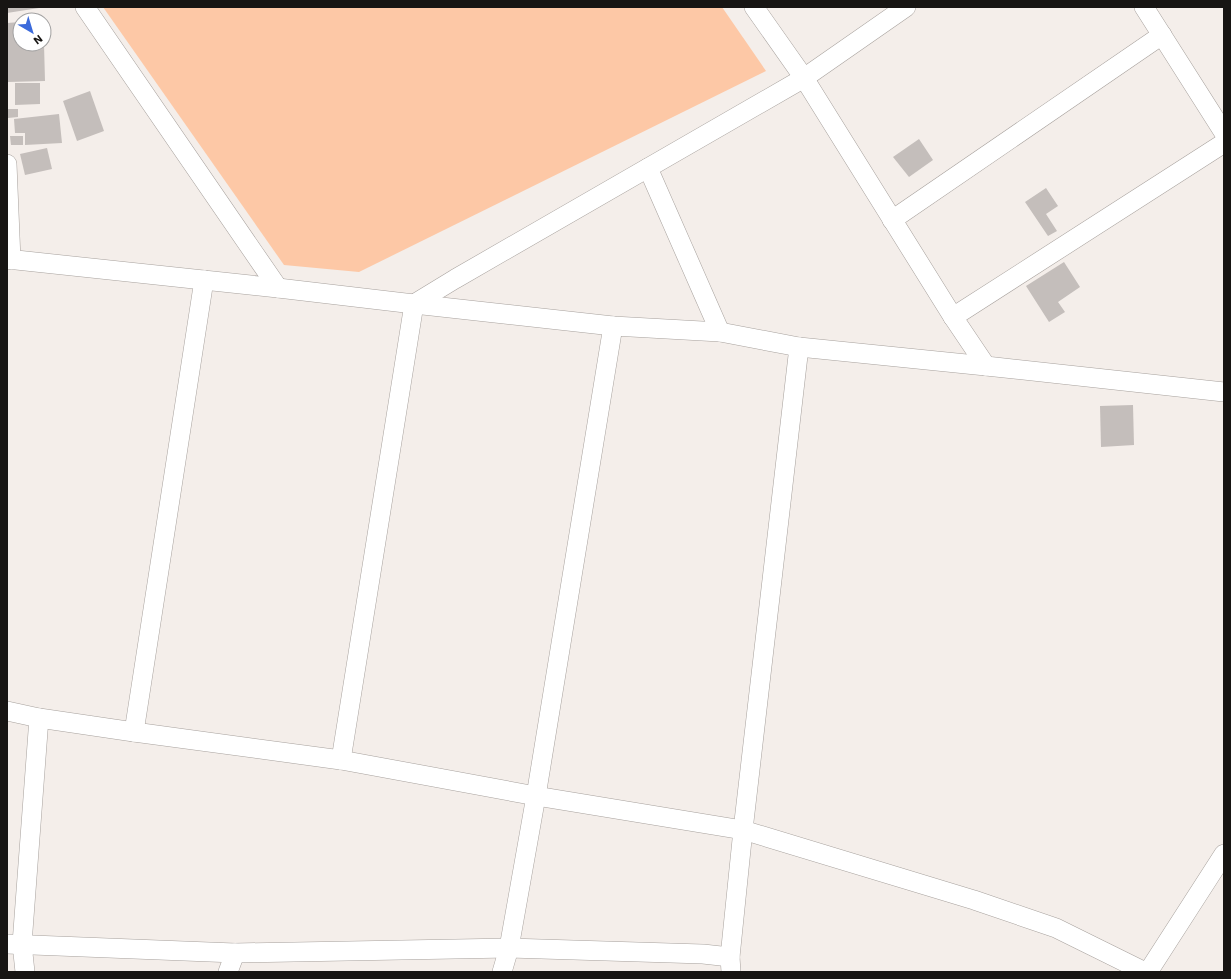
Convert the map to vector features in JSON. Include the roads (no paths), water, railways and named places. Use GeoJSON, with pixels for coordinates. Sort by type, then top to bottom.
{"type":"FeatureCollection","features":[{"type":"Feature","properties":{"kind":"street"},"geometry":{"type":"LineString","coordinates":[[85,7],[278,288]]}},
{"type":"Feature","properties":{"kind":"street"},"geometry":{"type":"LineString","coordinates":[[754,7],[804,78],[953,317],[986,366]]}},
{"type":"Feature","properties":{"kind":"street"},"geometry":{"type":"LineString","coordinates":[[341,760],[414,304],[804,78],[906,7]]}},
{"type":"Feature","properties":{"kind":"street"},"geometry":{"type":"LineString","coordinates":[[1144,7],[1224,133]]}},
{"type":"Feature","properties":{"kind":"street"},"geometry":{"type":"LineString","coordinates":[[892,220],[1162,35]]}},
{"type":"Feature","properties":{"kind":"street"},"geometry":{"type":"LineString","coordinates":[[953,317],[1224,143]]}},
{"type":"Feature","properties":{"kind":"street"},"geometry":{"type":"LineString","coordinates":[[7,164],[9,260],[278,288],[613,326],[720,332],[798,347],[1224,392]]}},
{"type":"Feature","properties":{"kind":"street"},"geometry":{"type":"LineString","coordinates":[[648,168],[720,332]]}},
{"type":"Feature","properties":{"kind":"street"},"geometry":{"type":"LineString","coordinates":[[134,732],[204,280]]}},
{"type":"Feature","properties":{"kind":"street"},"geometry":{"type":"LineString","coordinates":[[502,972],[509,948],[536,796],[613,326]]}},
{"type":"Feature","properties":{"kind":"street"},"geometry":{"type":"LineString","coordinates":[[15,944],[234,953],[509,948],[695,954],[730,964],[743,830],[798,347]]}},
{"type":"Feature","properties":{"kind":"street"},"geometry":{"type":"LineString","coordinates":[[7,712],[134,732],[341,760],[536,796],[743,830],[974,900],[1056,928],[1145,972]]}},
{"type":"Feature","properties":{"kind":"street"},"geometry":{"type":"LineString","coordinates":[[25,972],[15,944],[39,718]]}},
{"type":"Feature","properties":{"kind":"street"},"geometry":{"type":"LineString","coordinates":[[1148,972],[1224,854]]}},
{"type":"Feature","properties":{"kind":"street"},"geometry":{"type":"LineString","coordinates":[[228,972],[234,953]]}}]}
